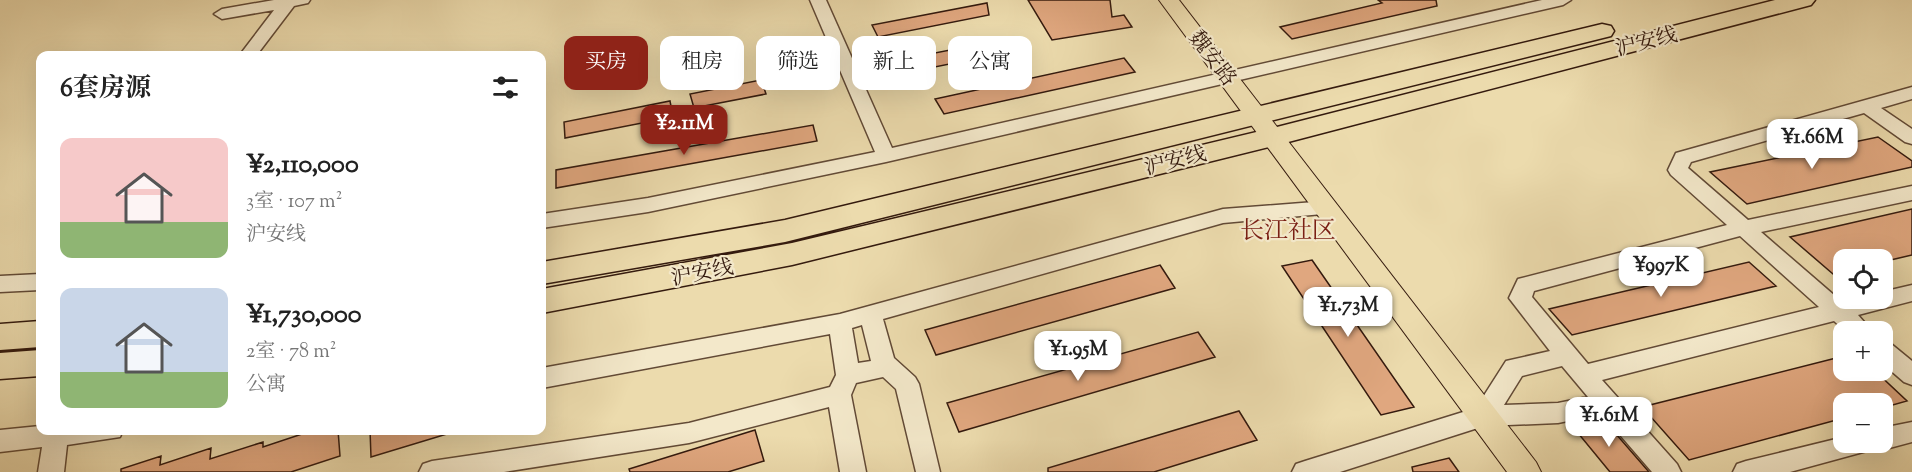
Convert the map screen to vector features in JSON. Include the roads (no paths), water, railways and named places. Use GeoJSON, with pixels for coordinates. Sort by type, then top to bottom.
{"type":"FeatureCollection","features":[{"type":"Feature","properties":{"kind":"highway","name":"沪安线"},"geometry":{"type":"LineString","coordinates":[[546,300],[792,254],[1265,127],[1724,0]]}},
{"type":"Feature","properties":{"kind":"highway","name":"沪安线"},"geometry":{"type":"LineString","coordinates":[[546,272],[785,231],[1265,127],[1803,0]]}},
{"type":"Feature","properties":{"kind":"highway"},"geometry":{"type":"LineString","coordinates":[[0,337],[36,334]]}},
{"type":"Feature","properties":{"kind":"highway"},"geometry":{"type":"LineString","coordinates":[[0,366],[36,363]]}},
{"type":"Feature","properties":{"kind":"main road","name":"魏安路"},"geometry":{"type":"LineString","coordinates":[[1169,0],[1525,472]]}},
{"type":"Feature","properties":{"kind":"street"},"geometry":{"type":"LineString","coordinates":[[818,0],[886,156]]}},
{"type":"Feature","properties":{"kind":"street"},"geometry":{"type":"LineString","coordinates":[[546,220],[648,205],[886,156],[1563,0]]}},
{"type":"Feature","properties":{"kind":"street"},"geometry":{"type":"LineString","coordinates":[[222,14],[295,1]]}},
{"type":"Feature","properties":{"kind":"street"},"geometry":{"type":"LineString","coordinates":[[251,51],[295,1]]}},
{"type":"Feature","properties":{"kind":"street"},"geometry":{"type":"LineString","coordinates":[[1850,321],[1678,170],[1683,158],[1912,93]]}},
{"type":"Feature","properties":{"kind":"street"},"geometry":{"type":"LineString","coordinates":[[1867,106],[1912,138]]}},
{"type":"Feature","properties":{"kind":"street"},"geometry":{"type":"LineString","coordinates":[[1668,472],[1583,375],[1520,298],[1526,285],[1744,228],[1912,193]]}},
{"type":"Feature","properties":{"kind":"street"},"geometry":{"type":"LineString","coordinates":[[546,377],[840,324],[1222,216],[1327,208]]}},
{"type":"Feature","properties":{"kind":"street"},"geometry":{"type":"LineString","coordinates":[[0,284],[36,282]]}},
{"type":"Feature","properties":{"kind":"street"},"geometry":{"type":"LineString","coordinates":[[1583,375],[1912,293]]}},
{"type":"Feature","properties":{"kind":"street"},"geometry":{"type":"LineString","coordinates":[[871,316],[882,363],[907,384],[924,471]]}},
{"type":"Feature","properties":{"kind":"street"},"geometry":{"type":"LineString","coordinates":[[840,324],[853,472]]}},
{"type":"Feature","properties":{"kind":"street"},"geometry":{"type":"LineString","coordinates":[[1484,416],[1514,368],[1567,356]]}},
{"type":"Feature","properties":{"kind":"street"},"geometry":{"type":"LineString","coordinates":[[1893,359],[1912,375]]}},
{"type":"Feature","properties":{"kind":"street"},"geometry":{"type":"LineString","coordinates":[[432,472],[689,433],[844,385],[887,367]]}},
{"type":"Feature","properties":{"kind":"street"},"geometry":{"type":"LineString","coordinates":[[1305,472],[1484,416],[1558,413],[1607,403]]}},
{"type":"Feature","properties":{"kind":"street"},"geometry":{"type":"LineString","coordinates":[[1893,436],[1912,432]]}},
{"type":"Feature","properties":{"kind":"street"},"geometry":{"type":"LineString","coordinates":[[0,441],[65,435]]}},
{"type":"Feature","properties":{"kind":"street"},"geometry":{"type":"LineString","coordinates":[[51,472],[56,436]]}},
{"type":"Feature","properties":{"kind":"street"},"geometry":{"type":"LineString","coordinates":[[1746,472],[1833,451]]}},
{"type":"Feature","properties":{"kind":"district","name":"长江社区"},"geometry":{"type":"Point","coordinates":[1288,230]}}]}
